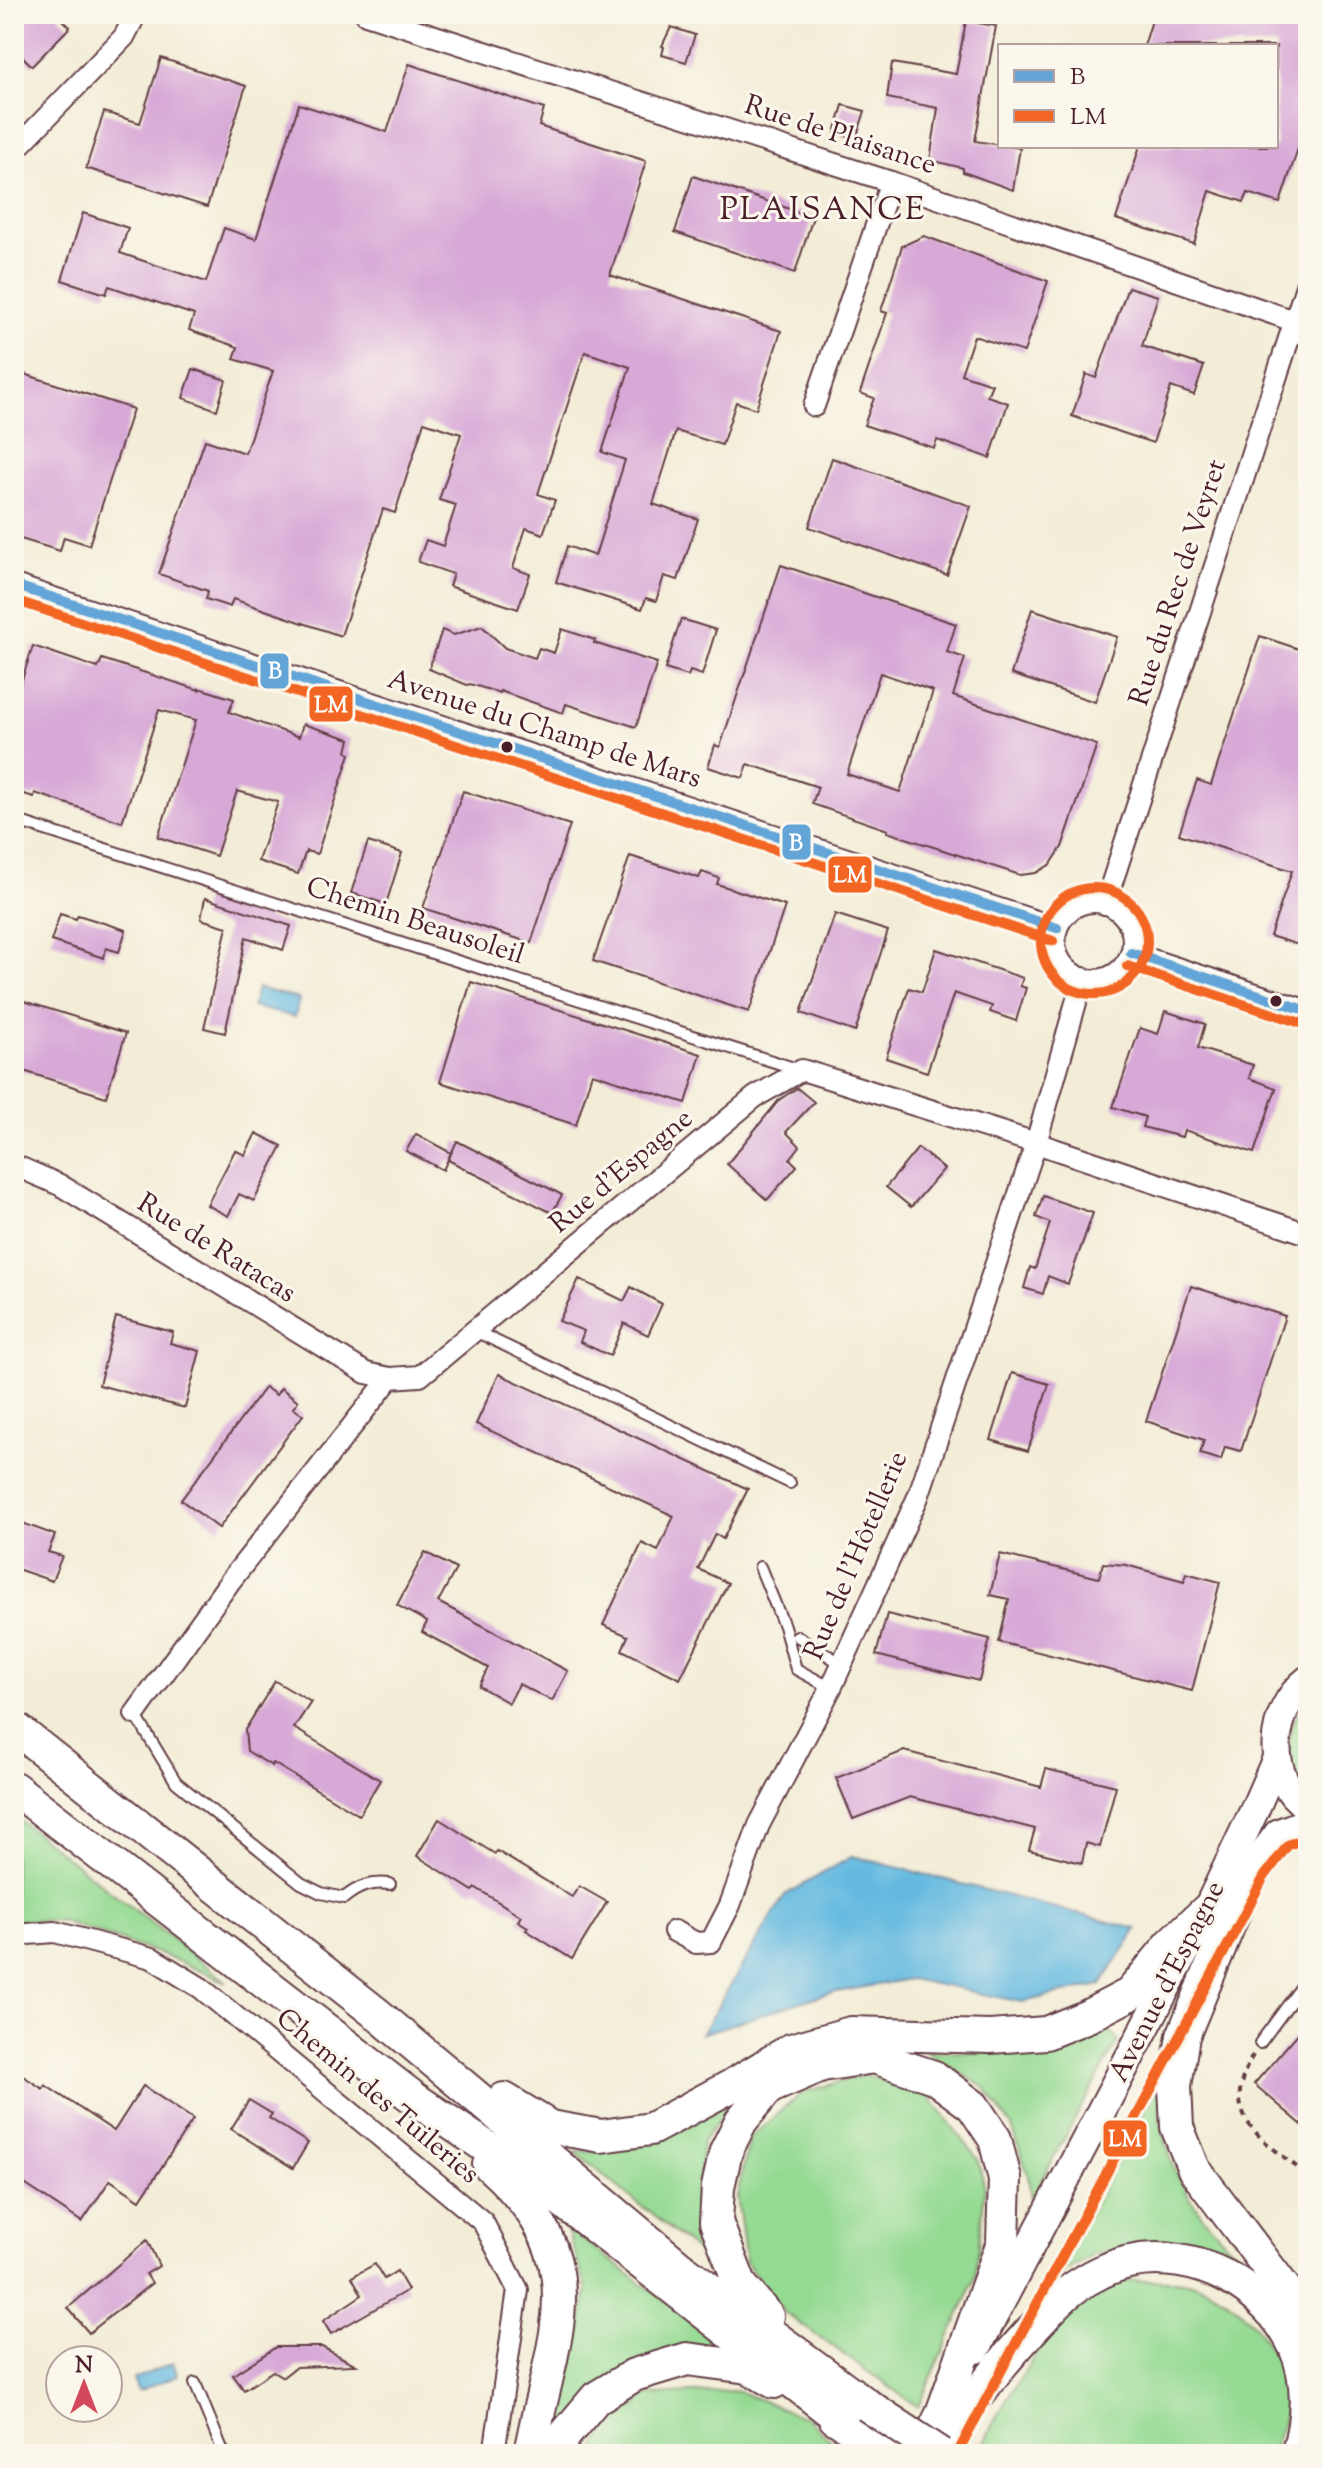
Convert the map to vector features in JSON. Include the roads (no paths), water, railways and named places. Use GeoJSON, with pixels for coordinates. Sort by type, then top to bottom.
{"type":"FeatureCollection","features":[{"type":"Feature","properties":{"kind":"main road"},"geometry":{"type":"LineString","coordinates":[[1308,1680],[1284,1707],[1275,1741],[1286,1784],[1308,1807]]}},
{"type":"Feature","properties":{"kind":"main road"},"geometry":{"type":"LineString","coordinates":[[14,1727],[376,2013],[681,2268],[800,2355]]}},
{"type":"Feature","properties":{"kind":"main road","name":"Avenue d'Espagne"},"geometry":{"type":"LineString","coordinates":[[948,2420],[1207,1910],[1277,1758]]}},
{"type":"Feature","properties":{"kind":"main road"},"geometry":{"type":"LineString","coordinates":[[14,1788],[415,2099],[501,2175],[527,2205],[554,2253],[560,2277],[555,2349],[530,2454]]}},
{"type":"Feature","properties":{"kind":"main road","name":"Avenue d'Espagne"},"geometry":{"type":"LineString","coordinates":[[948,2420],[1252,1869],[1279,1833],[1308,1822]]}},
{"type":"Feature","properties":{"kind":"main road"},"geometry":{"type":"LineString","coordinates":[[1252,1869],[1183,2036],[1175,2086],[1177,2127],[1194,2169],[1300,2309],[1308,2328]]}},
{"type":"Feature","properties":{"kind":"main road"},"geometry":{"type":"LineString","coordinates":[[376,2013],[462,2073],[550,2127],[601,2136],[651,2129],[791,2050],[851,2033],[990,2037],[1046,2033],[1130,1994],[1171,1944],[1207,1910]]}},
{"type":"Feature","properties":{"kind":"main road"},"geometry":{"type":"LineString","coordinates":[[557,2454],[564,2436],[596,2398],[634,2375],[687,2359],[748,2367],[860,2417],[941,2454],[948,2420],[1003,2242],[1005,2179],[995,2139],[973,2106],[934,2077],[874,2057],[822,2065],[768,2088],[741,2121],[726,2151],[718,2187],[716,2222],[740,2284],[800,2355],[860,2417],[893,2454]]}},
{"type":"Feature","properties":{"kind":"main road"},"geometry":{"type":"LineString","coordinates":[[415,2099],[534,2179],[860,2417]]}},
{"type":"Feature","properties":{"kind":"main road"},"geometry":{"type":"LineString","coordinates":[[922,2454],[948,2420],[1074,2288],[1099,2273],[1127,2262],[1157,2259],[1187,2262],[1215,2270],[1262,2301],[1279,2322],[1295,2347],[1303,2373],[1306,2402],[1303,2436],[1297,2454]]}},
{"type":"Feature","properties":{"kind":"street"},"geometry":{"type":"LineString","coordinates":[[14,151],[124,37],[136,14]]}},
{"type":"Feature","properties":{"kind":"street","name":"Rue de Plaisance"},"geometry":{"type":"LineString","coordinates":[[366,14],[891,182],[1294,321]]}},
{"type":"Feature","properties":{"kind":"street"},"geometry":{"type":"LineString","coordinates":[[814,406],[891,182]]}},
{"type":"Feature","properties":{"kind":"street","name":"Rue du Rec de Veyret"},"geometry":{"type":"LineString","coordinates":[[1105,904],[1308,280]]}},
{"type":"Feature","properties":{"kind":"street","name":"Avenue du Champ de Mars"},"geometry":{"type":"LineString","coordinates":[[14,585],[1057,928]]}},
{"type":"Feature","properties":{"kind":"street"},"geometry":{"type":"LineString","coordinates":[[1091,902],[1105,904],[1120,912],[1128,921],[1133,938],[1125,965],[1118,973],[1104,980],[1070,973],[1060,963],[1054,949],[1057,928],[1065,913],[1073,907],[1091,902]]}},
{"type":"Feature","properties":{"kind":"street"},"geometry":{"type":"LineString","coordinates":[[1131,953],[1308,1011]]}},
{"type":"Feature","properties":{"kind":"street"},"geometry":{"type":"LineString","coordinates":[[1036,1143],[1083,978]]}},
{"type":"Feature","properties":{"kind":"street"},"geometry":{"type":"LineString","coordinates":[[802,1070],[1036,1143],[1308,1234]]}},
{"type":"Feature","properties":{"kind":"street","name":"Rue d'Espagne"},"geometry":{"type":"LineString","coordinates":[[390,1378],[420,1376],[755,1097],[802,1070]]}},
{"type":"Feature","properties":{"kind":"street","name":"Rue de l'Hôtellerie"},"geometry":{"type":"LineString","coordinates":[[674,1931],[696,1943],[711,1942],[730,1905],[759,1825],[831,1688],[918,1497],[1036,1143]]}},
{"type":"Feature","properties":{"kind":"street","name":"Rue de Ratacas"},"geometry":{"type":"LineString","coordinates":[[14,1165],[60,1185],[366,1373],[390,1378]]}},
{"type":"Feature","properties":{"kind":"street"},"geometry":{"type":"LineString","coordinates":[[135,1714],[231,1580],[390,1378]]}},
{"type":"Feature","properties":{"kind":"street","name":"Chemin des Tuileries"},"geometry":{"type":"LineString","coordinates":[[14,1935],[55,1932],[152,1958],[201,1988],[483,2222],[518,2290],[494,2454]]}},
{"type":"Feature","properties":{"kind":"lane","name":"Chemin Beausoleil"},"geometry":{"type":"LineString","coordinates":[[14,820],[802,1070]]}},
{"type":"Feature","properties":{"kind":"lane"},"geometry":{"type":"LineString","coordinates":[[475,1331],[790,1483]]}},
{"type":"Feature","properties":{"kind":"lane"},"geometry":{"type":"LineString","coordinates":[[760,1567],[784,1626],[796,1669],[831,1688]]}},
{"type":"Feature","properties":{"kind":"lane"},"geometry":{"type":"LineString","coordinates":[[797,1636],[842,1664]]}},
{"type":"Feature","properties":{"kind":"lane"},"geometry":{"type":"LineString","coordinates":[[135,1714],[176,1782],[301,1883],[321,1893],[344,1898],[373,1882],[390,1884]]}},
{"type":"Feature","properties":{"kind":"lane"},"geometry":{"type":"LineString","coordinates":[[1260,2043],[1308,1978]]}},
{"type":"Feature","properties":{"kind":"lane"},"geometry":{"type":"LineString","coordinates":[[195,2383],[224,2454]]}},
{"type":"Feature","properties":{"kind":"water"},"geometry":{"type":"Polygon","coordinates":[[[257,988],[299,999],[295,1017],[252,1007],[257,988]]]}},
{"type":"Feature","properties":{"kind":"water"},"geometry":{"type":"Polygon","coordinates":[[[853,1856],[1137,1929],[1101,1985],[1022,2002],[910,1979],[825,1994],[701,2034],[785,1895],[853,1856]]]}},
{"type":"Feature","properties":{"kind":"water"},"geometry":{"type":"Polygon","coordinates":[[[173,2363],[178,2375],[138,2391],[133,2379],[173,2363]]]}},
{"type":"Feature","properties":{"kind":"district","name":"PLAISANCE"},"geometry":{"type":"Point","coordinates":[823,211]}}]}
